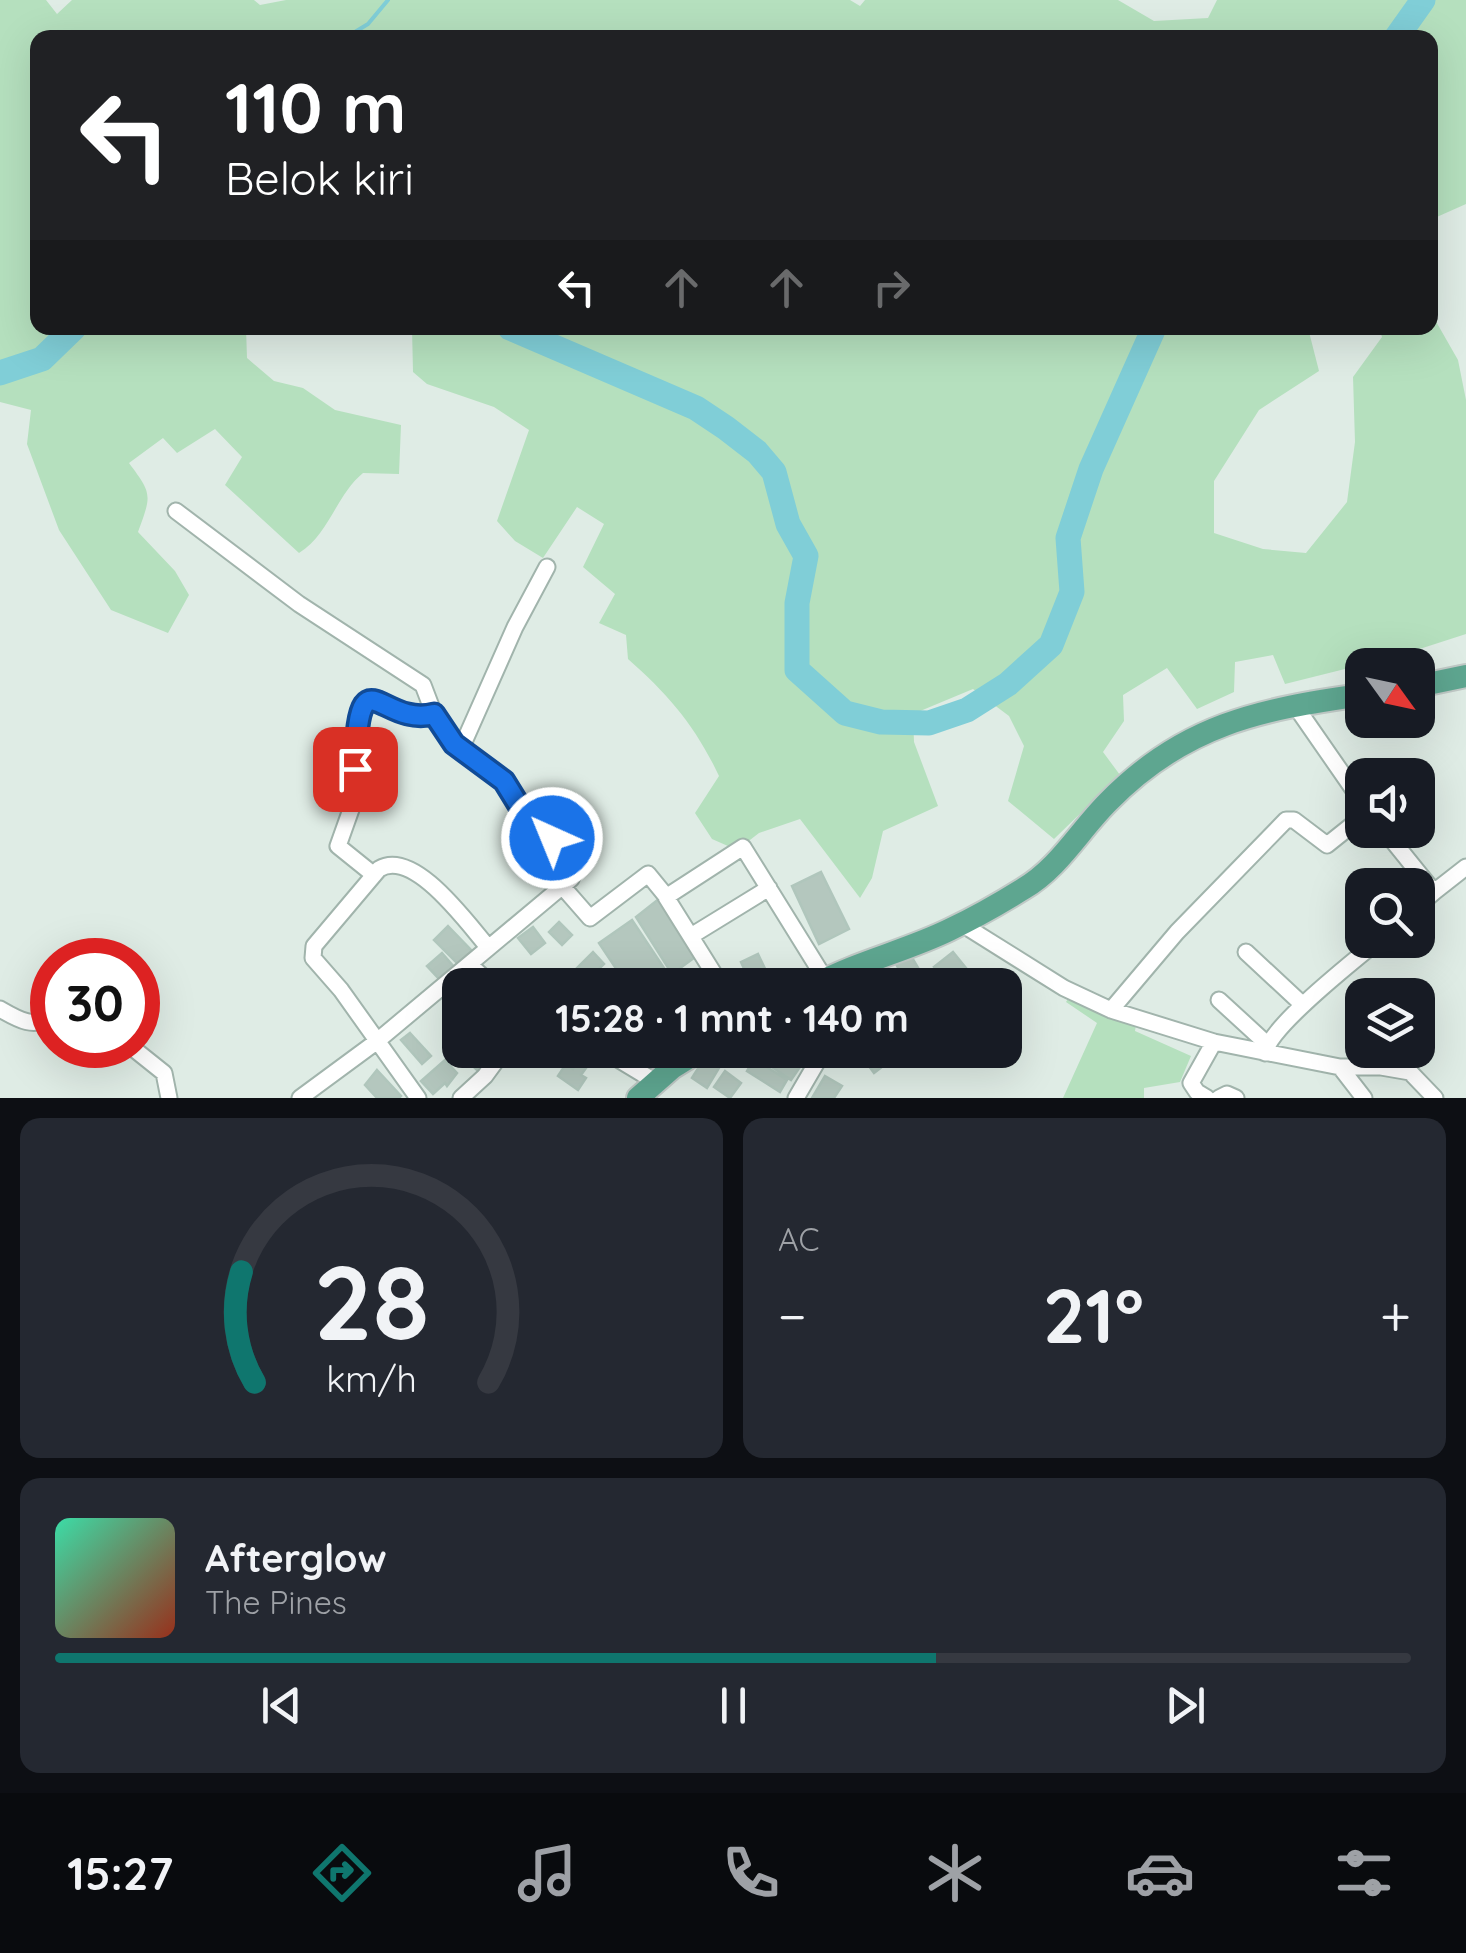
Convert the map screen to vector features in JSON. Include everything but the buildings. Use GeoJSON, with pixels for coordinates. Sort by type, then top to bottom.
{"type":"FeatureCollection","features":[{"type":"Feature","properties":{"kind":"main road"},"geometry":{"type":"LineString","coordinates":[[1435,682],[1466,676]]}},
{"type":"Feature","properties":{"kind":"main road"},"geometry":{"type":"LineString","coordinates":[[855,968],[949,930],[1038,879],[1062,858],[1126,784],[1172,747],[1231,722],[1294,704],[1345,697]]}},
{"type":"Feature","properties":{"kind":"main road"},"geometry":{"type":"LineString","coordinates":[[652,1091],[679,1068]]}},
{"type":"Feature","properties":{"kind":"street"},"geometry":{"type":"LineString","coordinates":[[176,511],[300,604],[407,672],[427,691],[434,714],[460,750],[504,781],[520,807],[577,866],[575,875],[470,965],[305,1096]]}},
{"type":"Feature","properties":{"kind":"street"},"geometry":{"type":"LineString","coordinates":[[460,750],[514,627],[547,567]]}},
{"type":"Feature","properties":{"kind":"street"},"geometry":{"type":"LineString","coordinates":[[374,874],[338,846],[354,802],[356,736],[362,707],[367,701],[378,700],[409,717],[434,714]]}},
{"type":"Feature","properties":{"kind":"street"},"geometry":{"type":"LineString","coordinates":[[1294,704],[1345,778]]}},
{"type":"Feature","properties":{"kind":"street"},"geometry":{"type":"LineString","coordinates":[[1111,1010],[1177,932],[1286,820],[1294,820],[1327,845],[1345,830]]}},
{"type":"Feature","properties":{"kind":"street"},"geometry":{"type":"LineString","coordinates":[[666,896],[743,848],[812,968]]}},
{"type":"Feature","properties":{"kind":"street"},"geometry":{"type":"LineString","coordinates":[[1399,848],[1415,868]]}},
{"type":"Feature","properties":{"kind":"street"},"geometry":{"type":"LineString","coordinates":[[412,1096],[312,952],[318,940],[374,874],[384,865],[400,864],[416,872],[455,908],[488,947]]}},
{"type":"Feature","properties":{"kind":"street"},"geometry":{"type":"LineString","coordinates":[[1435,891],[1466,867]]}},
{"type":"Feature","properties":{"kind":"street"},"geometry":{"type":"LineString","coordinates":[[562,886],[590,918],[648,874],[711,968]]}},
{"type":"Feature","properties":{"kind":"street"},"geometry":{"type":"LineString","coordinates":[[691,936],[769,888]]}},
{"type":"Feature","properties":{"kind":"street"},"geometry":{"type":"LineString","coordinates":[[949,930],[965,926],[1064,988],[1111,1010],[1214,1042],[1266,1048],[1340,1067],[1381,1066],[1410,1072],[1435,1098]]}},
{"type":"Feature","properties":{"kind":"street"},"geometry":{"type":"LineString","coordinates":[[1246,952],[1303,1005]]}},
{"type":"Feature","properties":{"kind":"street"},"geometry":{"type":"LineString","coordinates":[[1266,1048],[1303,1005],[1358,958]]}},
{"type":"Feature","properties":{"kind":"street"},"geometry":{"type":"LineString","coordinates":[[470,965],[473,968]]}},
{"type":"Feature","properties":{"kind":"street"},"geometry":{"type":"LineString","coordinates":[[1219,1000],[1266,1048]]}},
{"type":"Feature","properties":{"kind":"street"},"geometry":{"type":"LineString","coordinates":[[0,1009],[30,1023]]}},
{"type":"Feature","properties":{"kind":"street"},"geometry":{"type":"LineString","coordinates":[[1206,1098],[1190,1082],[1214,1042]]}},
{"type":"Feature","properties":{"kind":"street"},"geometry":{"type":"LineString","coordinates":[[1340,1067],[1364,1098]]}},
{"type":"Feature","properties":{"kind":"street"},"geometry":{"type":"LineString","coordinates":[[157,1068],[164,1074],[169,1098]]}},
{"type":"Feature","properties":{"kind":"street"},"geometry":{"type":"LineString","coordinates":[[461,1098],[491,1068]]}},
{"type":"Feature","properties":{"kind":"street"},"geometry":{"type":"LineString","coordinates":[[625,1068],[652,1091]]}},
{"type":"Feature","properties":{"kind":"street"},"geometry":{"type":"LineString","coordinates":[[796,1098],[814,1068]]}},
{"type":"Feature","properties":{"kind":"street"},"geometry":{"type":"LineString","coordinates":[[1219,1098],[1226,1094],[1236,1098]]}},
{"type":"Feature","properties":{"kind":"green space"},"geometry":{"type":"Polygon","coordinates":[[[0,0],[46,0],[57,14],[72,0],[254,0],[260,5],[286,0],[850,0],[860,6],[865,0],[1118,0],[1154,21],[1208,18],[1217,0],[1466,0],[1466,204],[1438,216],[1438,30],[30,30],[30,335],[246,335],[247,358],[274,381],[303,388],[335,410],[401,425],[399,474],[363,473],[318,536],[299,553],[225,485],[242,457],[215,429],[177,453],[163,438],[129,463],[147,495],[138,532],[175,571],[189,595],[168,633],[111,610],[59,530],[27,444],[31,410],[0,402],[0,0]]]}},
{"type":"Feature","properties":{"kind":"green space"},"geometry":{"type":"Polygon","coordinates":[[[1438,325],[1458,360],[1466,400],[1466,634],[1423,648],[1345,648],[1345,669],[1285,684],[1273,655],[1235,662],[1234,692],[1197,709],[1167,668],[1123,695],[1124,721],[1103,752],[1120,775],[1054,839],[1008,801],[1024,746],[1009,716],[973,689],[913,714],[914,742],[938,806],[883,831],[872,878],[860,898],[800,819],[759,833],[737,850],[712,839],[695,813],[719,776],[710,758],[680,713],[628,659],[626,635],[599,623],[615,594],[583,567],[604,524],[577,507],[543,558],[515,541],[497,521],[529,430],[494,407],[427,384],[413,372],[412,335],[1310,335],[1319,371],[1259,410],[1214,481],[1214,533],[1263,549],[1306,553],[1347,502],[1355,442],[1353,377],[1381,335],[1438,335],[1438,325]]]}},
{"type":"Feature","properties":{"kind":"green space"},"geometry":{"type":"Polygon","coordinates":[[[1075,987],[1138,1012],[1135,1031],[1191,1056],[1180,1082],[1144,1088],[1144,1098],[1063,1098],[1097,1023],[1066,1002],[1075,987]]]}},
{"type":"Feature","properties":{"kind":"waterway"},"geometry":{"type":"LineString","coordinates":[[358,30],[388,0]]}},
{"type":"Feature","properties":{"kind":"waterway"},"geometry":{"type":"LineString","coordinates":[[1402,30],[1423,0]]}},
{"type":"Feature","properties":{"kind":"waterway"},"geometry":{"type":"LineString","coordinates":[[0,373],[42,359],[67,335]]}},
{"type":"Feature","properties":{"kind":"waterway"},"geometry":{"type":"LineString","coordinates":[[526,335],[696,408],[757,452],[774,472],[788,524],[806,556],[797,603],[797,670],[845,713],[881,722],[929,723],[967,710],[1008,684],[1051,645],[1072,592],[1068,538],[1091,469],[1151,335]]}},
{"type":"Feature","properties":{"kind":"route"},"geometry":{"type":"LineString","coordinates":[[355,769],[356,736],[367,701],[378,700],[409,717],[434,714],[454,744],[504,781],[520,807],[552,838]]}}]}
